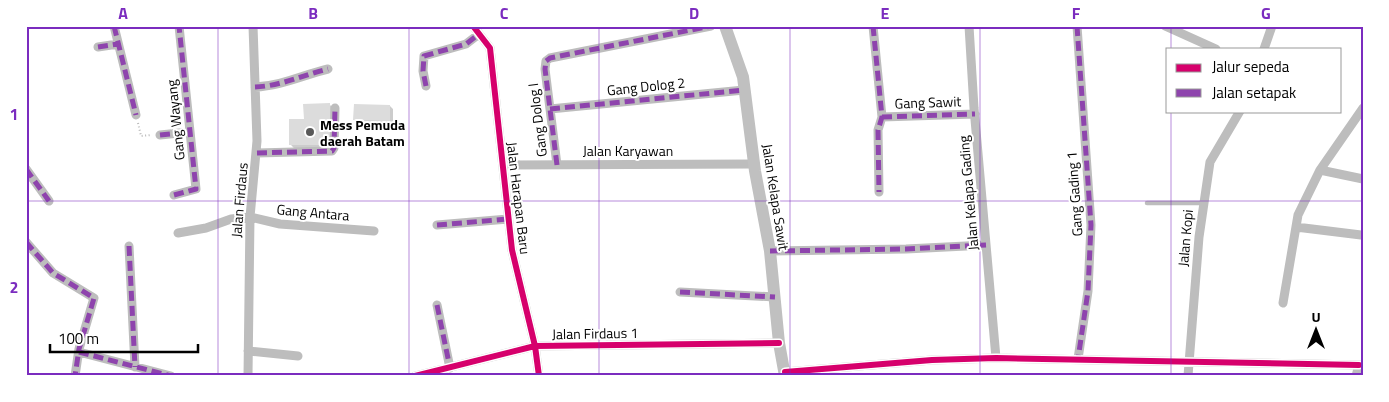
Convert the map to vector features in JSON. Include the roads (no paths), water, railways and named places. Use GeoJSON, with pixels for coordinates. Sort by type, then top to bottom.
{"type":"FeatureCollection","features":[{"type":"Feature","properties":{"kind":"main road","name":"Jalan Kelapa Sawit"},"geometry":{"type":"LineString","coordinates":[[725,26],[743,77],[754,164],[770,251],[779,343],[785,374]]}},
{"type":"Feature","properties":{"kind":"street"},"geometry":{"type":"LineString","coordinates":[[114,26],[136,115]]}},
{"type":"Feature","properties":{"kind":"street","name":"Gang Wayang"},"geometry":{"type":"LineString","coordinates":[[174,195],[196,189],[180,26]]}},
{"type":"Feature","properties":{"kind":"street","name":"Jalan Firdaus"},"geometry":{"type":"LineString","coordinates":[[248,376],[250,217],[257,154],[253,26]]}},
{"type":"Feature","properties":{"kind":"street","name":"Jalan Harapan Baru"},"geometry":{"type":"LineString","coordinates":[[473,26],[490,48],[512,250],[535,346],[538,376]]}},
{"type":"Feature","properties":{"kind":"street","name":"Gang Dolog I"},"geometry":{"type":"LineString","coordinates":[[556,165],[545,69],[546,62],[550,58],[711,26]]}},
{"type":"Feature","properties":{"kind":"street","name":"Gang Sawit"},"geometry":{"type":"LineString","coordinates":[[873,26],[882,117],[878,130],[879,192]]}},
{"type":"Feature","properties":{"kind":"street","name":"Jalan Kelapa Gading"},"geometry":{"type":"LineString","coordinates":[[970,26],[974,114],[996,358]]}},
{"type":"Feature","properties":{"kind":"street","name":"Gang Gading 1"},"geometry":{"type":"LineString","coordinates":[[1077,26],[1092,225],[1088,291],[1078,359]]}},
{"type":"Feature","properties":{"kind":"street"},"geometry":{"type":"LineString","coordinates":[[1165,26],[1214,48]]}},
{"type":"Feature","properties":{"kind":"street"},"geometry":{"type":"LineString","coordinates":[[1264,48],[1272,26]]}},
{"type":"Feature","properties":{"kind":"street"},"geometry":{"type":"LineString","coordinates":[[426,86],[423,71],[424,56],[466,44],[479,34]]}},
{"type":"Feature","properties":{"kind":"street"},"geometry":{"type":"LineString","coordinates":[[98,47],[118,44]]}},
{"type":"Feature","properties":{"kind":"street"},"geometry":{"type":"LineString","coordinates":[[255,87],[284,84],[302,75],[328,69]]}},
{"type":"Feature","properties":{"kind":"street","name":"Gang Dolog 2"},"geometry":{"type":"LineString","coordinates":[[550,109],[744,90]]}},
{"type":"Feature","properties":{"kind":"street"},"geometry":{"type":"LineString","coordinates":[[257,154],[332,151],[334,148],[335,108]]}},
{"type":"Feature","properties":{"kind":"street"},"geometry":{"type":"LineString","coordinates":[[1283,303],[1298,215],[1320,170],[1363,108]]}},
{"type":"Feature","properties":{"kind":"street","name":"Jalan Kopi"},"geometry":{"type":"LineString","coordinates":[[1188,376],[1202,203],[1210,162],[1239,112]]}},
{"type":"Feature","properties":{"kind":"street","name":"Gang Sawit"},"geometry":{"type":"LineString","coordinates":[[882,117],[974,114]]}},
{"type":"Feature","properties":{"kind":"street"},"geometry":{"type":"LineString","coordinates":[[160,134],[189,132]]}},
{"type":"Feature","properties":{"kind":"street","name":"Jalan Karyawan"},"geometry":{"type":"LineString","coordinates":[[503,165],[754,164]]}},
{"type":"Feature","properties":{"kind":"street"},"geometry":{"type":"LineString","coordinates":[[26,168],[49,201]]}},
{"type":"Feature","properties":{"kind":"street"},"geometry":{"type":"LineString","coordinates":[[1320,170],[1363,179]]}},
{"type":"Feature","properties":{"kind":"street"},"geometry":{"type":"LineString","coordinates":[[178,233],[206,228],[231,219],[250,217]]}},
{"type":"Feature","properties":{"kind":"street","name":"Gang Antara"},"geometry":{"type":"LineString","coordinates":[[250,217],[280,224],[374,231]]}},
{"type":"Feature","properties":{"kind":"street"},"geometry":{"type":"LineString","coordinates":[[437,225],[508,219]]}},
{"type":"Feature","properties":{"kind":"street"},"geometry":{"type":"LineString","coordinates":[[1296,227],[1362,235]]}},
{"type":"Feature","properties":{"kind":"street"},"geometry":{"type":"LineString","coordinates":[[26,242],[53,273],[80,292],[94,298],[78,352],[75,376]]}},
{"type":"Feature","properties":{"kind":"street"},"geometry":{"type":"LineString","coordinates":[[129,246],[135,367]]}},
{"type":"Feature","properties":{"kind":"street"},"geometry":{"type":"LineString","coordinates":[[770,251],[986,246]]}},
{"type":"Feature","properties":{"kind":"street"},"geometry":{"type":"LineString","coordinates":[[680,292],[775,297]]}},
{"type":"Feature","properties":{"kind":"street"},"geometry":{"type":"LineString","coordinates":[[437,305],[445,371]]}},
{"type":"Feature","properties":{"kind":"street","name":"Jalan Firdaus 1"},"geometry":{"type":"LineString","coordinates":[[414,376],[445,371],[535,346],[779,343]]}},
{"type":"Feature","properties":{"kind":"street"},"geometry":{"type":"LineString","coordinates":[[248,351],[298,356]]}},
{"type":"Feature","properties":{"kind":"street"},"geometry":{"type":"LineString","coordinates":[[78,352],[135,367],[150,373],[171,376]]}},
{"type":"Feature","properties":{"kind":"street"},"geometry":{"type":"LineString","coordinates":[[785,374],[932,360],[996,358],[1361,366],[1356,376]]}},
{"type":"Feature","properties":{"kind":"lane"},"geometry":{"type":"LineString","coordinates":[[1147,203],[1202,203]]}},
{"type":"Feature","properties":{"kind":"place","name":"Mess Pemuda daerah Batam"},"geometry":{"type":"Point","coordinates":[310,132]}}]}
